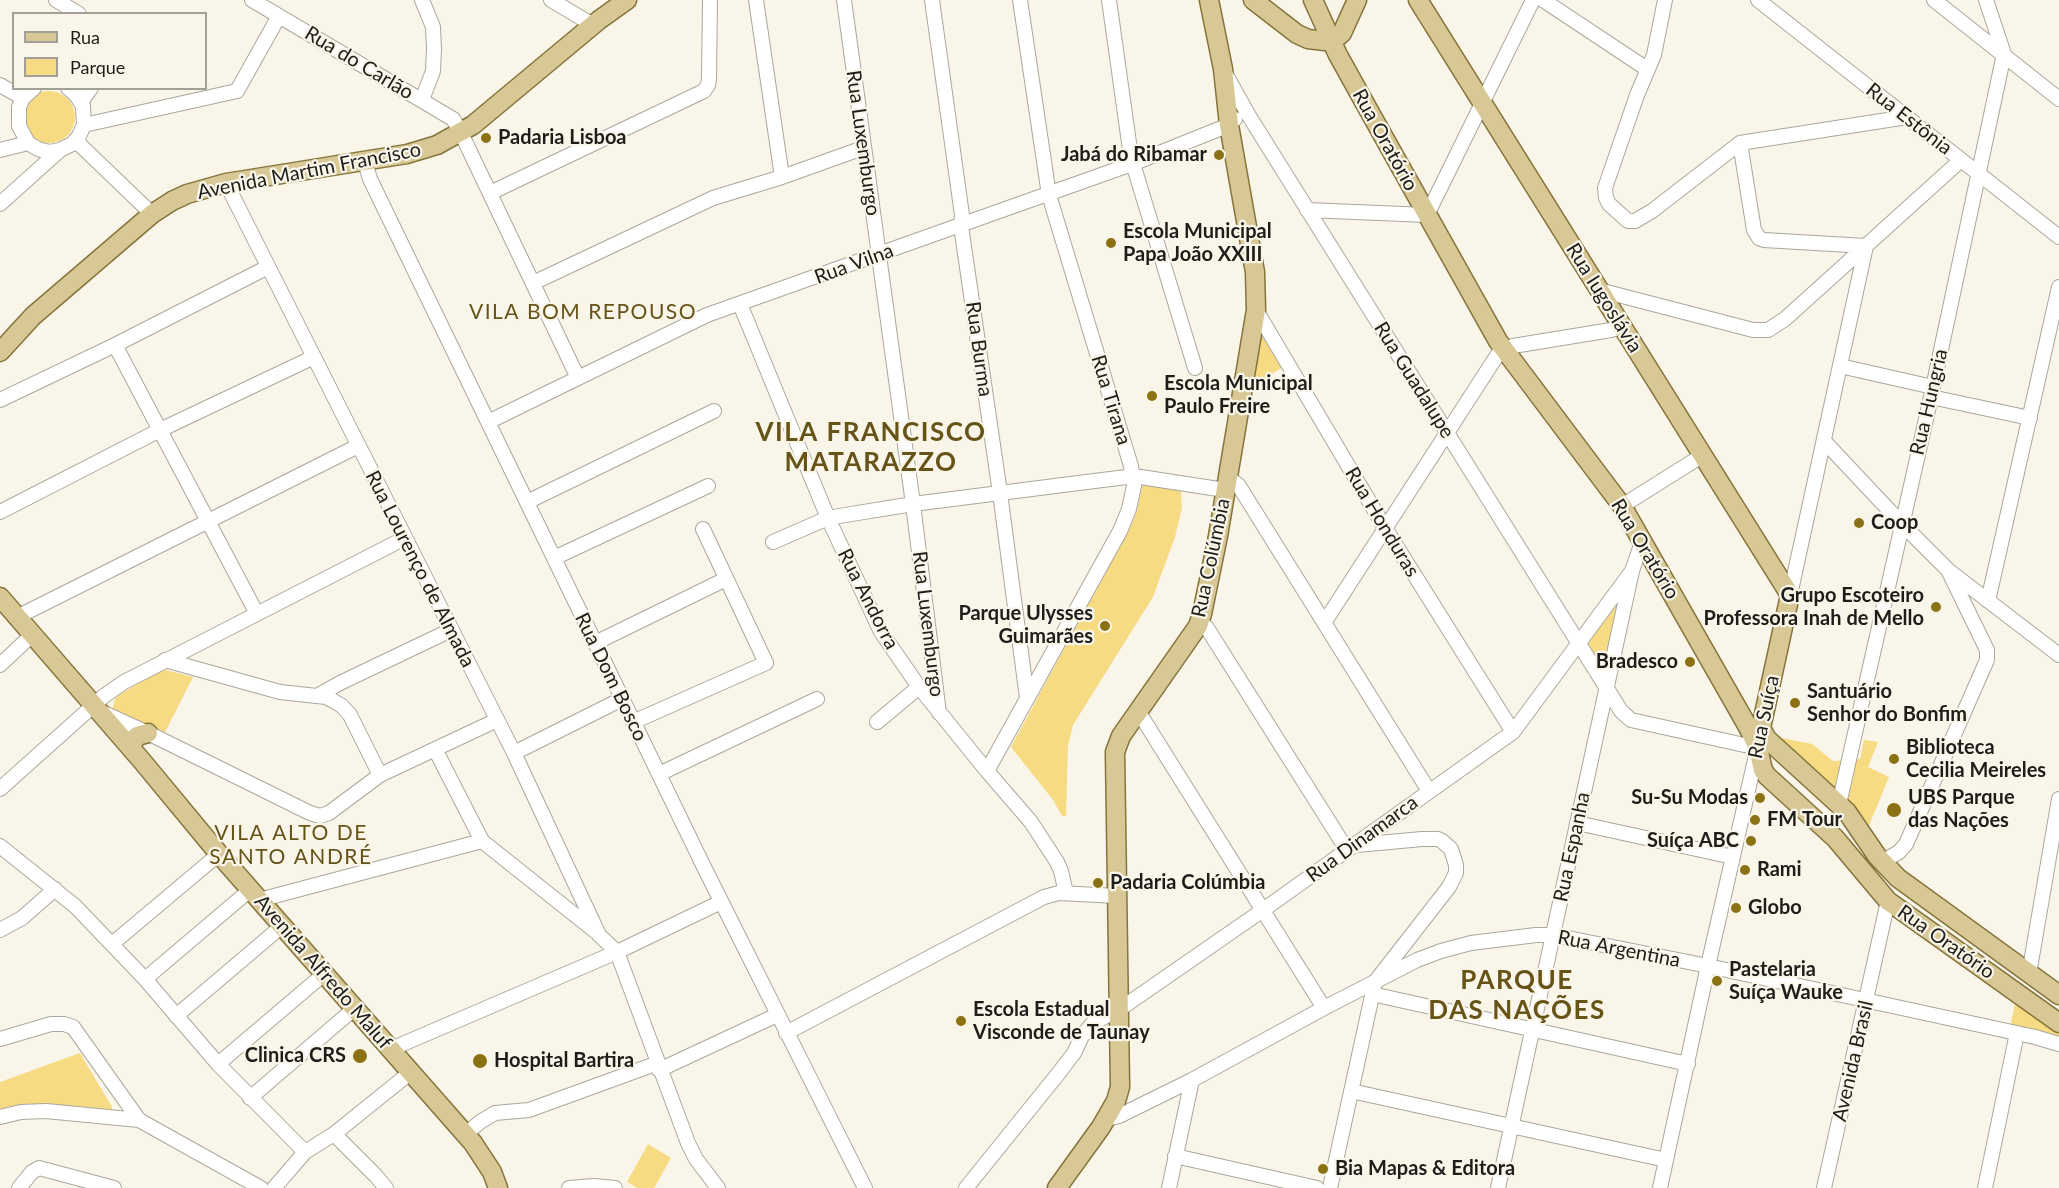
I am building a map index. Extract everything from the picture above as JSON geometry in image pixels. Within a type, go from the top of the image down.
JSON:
[{"type":"main road","name":"Avenida Martim Francisco","points":[[0,352],[33,316],[152,214],[187,194],[226,183],[418,152],[443,143],[461,133],[627,0]]},
{"type":"main road","name":"Rua Colúmbia","points":[[1057,1188],[1106,1119],[1116,1101],[1120,1087],[1115,752],[1119,741],[1138,711],[1200,621],[1218,536],[1256,310],[1255,272],[1228,125],[1223,69],[1209,0]]},
{"type":"main road","points":[[1253,0],[1286,26],[1308,39],[1318,41],[1328,32],[1339,36],[1345,29],[1357,0]]},
{"type":"main road","name":"Rua Oratório","points":[[1313,0],[1427,215],[1504,350],[1622,506],[1748,727],[1758,748],[1760,763],[1767,776],[1835,838],[1888,901],[2059,1023]]},
{"type":"main road","name":"Rua Iugoslávia","points":[[1418,0],[1790,595]]},
{"type":"main road","name":"Rua Suíça","points":[[1761,728],[1790,595]]},
{"type":"main road","name":"Avenida Alfredo Maluf","points":[[0,597],[254,895],[466,1134],[489,1167],[498,1188]]},
{"type":"main road","name":"Rua Oratório","points":[[1761,728],[1770,743],[1839,804],[1854,821],[1882,862],[1904,883],[2059,995]]},
{"type":"main road","points":[[130,747],[137,736],[148,733]]},
{"type":"street","points":[[56,0],[76,12]]},
{"type":"street","name":"Rua do Carlão","points":[[252,0],[453,119],[578,378]]},
{"type":"street","points":[[422,0],[433,27],[434,49],[433,71],[422,100]]},
{"type":"street","points":[[490,193],[704,91],[709,79],[710,0]]},
{"type":"street","points":[[756,0],[782,177]]},
{"type":"street","name":"Rua Luxemburgo","points":[[844,0],[913,504],[939,713]]},
{"type":"street","name":"Rua Burma","points":[[932,0],[962,215],[960,226],[1000,493],[1027,698]]},
{"type":"street","name":"Rua Tirana","points":[[987,771],[1125,521],[1132,497],[1134,476],[1049,195],[1020,0]]},
{"type":"street","points":[[1109,0],[1132,164],[1196,368]]},
{"type":"street","points":[[1307,210],[1427,215],[1533,0]]},
{"type":"street","points":[[1543,0],[1647,69]]},
{"type":"street","points":[[1665,0],[1654,55],[1605,188],[1608,204],[1628,220],[1635,221],[1642,218],[1740,143],[1907,117]]},
{"type":"street","name":"Rua Estônia","points":[[1758,0],[2059,237]]},
{"type":"street","points":[[1934,0],[2059,99]]},
{"type":"street","points":[[1986,0],[2004,54]]},
{"type":"street","points":[[555,1],[593,25]]},
{"type":"street","points":[[84,125],[237,91],[279,16]]},
{"type":"street","name":"Rua Hungria","points":[[1839,804],[1932,392],[2004,54]]},
{"type":"street","name":"Rua Guadalupe","points":[[1223,69],[1307,210],[1578,644],[1621,711],[1631,720]]},
{"type":"street","points":[[0,85],[23,98]]},
{"type":"street","points":[[32,90],[23,98],[19,107],[20,131],[28,143],[43,151],[60,150]]},
{"type":"street","points":[[0,204],[60,150],[75,141],[84,125],[84,113],[81,102],[70,90]]},
{"type":"street","points":[[81,102],[90,90]]},
{"type":"street","points":[[1228,125],[1236,117],[1249,116]]},
{"type":"street","name":"Rua Vilna","points":[[488,422],[707,315],[1049,195],[1228,125]]},
{"type":"street","points":[[75,141],[152,214]]},
{"type":"street","points":[[0,150],[28,143]]},
{"type":"street","points":[[1740,143],[1754,230],[1759,238],[1866,246]]},
{"type":"street","points":[[533,283],[712,198],[782,177],[863,148]]},
{"type":"street","points":[[1599,290],[1753,330],[1768,330],[1777,326],[1961,160]]},
{"type":"street","name":"Rua Dom Bosco","points":[[365,162],[370,179],[633,722],[865,1188]]},
{"type":"street","name":"Rua Lourenço de Almada","points":[[226,183],[514,753],[599,934],[617,952]]},
{"type":"street","name":"Rua Suíça","points":[[1790,595],[1866,246]]},
{"type":"street","points":[[0,400],[115,345],[268,267]]},
{"type":"street","points":[[1968,612],[1985,598],[2030,418],[2059,287]]},
{"type":"street","name":"Rua Andorra","points":[[740,304],[828,518],[881,633],[939,713],[1031,822],[1057,862],[1066,893]]},
{"type":"street","name":"Rua Honduras","points":[[1256,310],[1385,528],[1513,732]]},
{"type":"street","points":[[1324,623],[1495,358],[1513,346],[1623,327]]},
{"type":"street","points":[[115,345],[256,614]]},
{"type":"street","points":[[0,512],[160,430],[314,357]]},
{"type":"street","points":[[1840,366],[2030,418]]},
{"type":"street","points":[[527,502],[714,411]]},
{"type":"street","points":[[1824,441],[1948,570],[2059,655]]},
{"type":"street","points":[[18,617],[358,446]]},
{"type":"street","points":[[1622,506],[1703,455]]},
{"type":"street","points":[[773,542],[828,518],[913,504],[1134,476],[1239,486],[1429,791]]},
{"type":"street","points":[[554,558],[708,486]]},
{"type":"street","points":[[633,722],[764,665],[766,660],[703,529]]},
{"type":"street","points":[[0,789],[124,682],[405,538]]},
{"type":"street","name":"Rua Espanha","points":[[1498,1188],[1607,689],[1619,600],[1642,542]]},
{"type":"street","points":[[1882,862],[1899,852],[1906,844],[1987,660],[1987,650],[1948,570]]},
{"type":"street","points":[[595,643],[726,579]]},
{"type":"street","name":"Rua Dinamarca","points":[[966,1188],[1074,1053],[1089,1027],[1120,1009],[1263,910],[1513,732],[1578,644],[1619,600]]},
{"type":"street","points":[[1200,621],[1207,628],[1351,848],[1422,839],[1437,840],[1442,841],[1451,849],[1456,865],[1456,873],[1449,887],[1374,988],[1330,1188]]},
{"type":"street","points":[[317,696],[451,630]]},
{"type":"street","points":[[0,665],[33,634]]},
{"type":"street","points":[[165,660],[270,690],[332,700],[346,710],[380,775]]},
{"type":"street","points":[[877,722],[919,687]]},
{"type":"street","points":[[514,753],[622,699]]},
{"type":"street","points":[[659,774],[817,699]]},
{"type":"street","points":[[96,708],[320,816],[329,813],[380,775],[497,720]]},
{"type":"street","points":[[1138,711],[1324,1008]]},
{"type":"street","points":[[1600,718],[1607,716],[1631,720],[1758,748]]},
{"type":"street","name":"Rua Suíça","points":[[1660,1188],[1761,728]]},
{"type":"street","points":[[435,749],[482,841],[599,934]]},
{"type":"street","points":[[2029,974],[2059,799]]},
{"type":"street","points":[[1577,823],[1733,857]]},
{"type":"street","points":[[145,979],[254,895],[482,841]]},
{"type":"street","points":[[0,846],[75,906],[145,979],[218,1064],[305,1152]]},
{"type":"street","points":[[112,945],[219,854]]},
{"type":"street","points":[[0,930],[22,918],[55,889]]},
{"type":"street","points":[[786,1033],[1036,901],[1053,894],[1066,893],[1118,896]]},
{"type":"street","name":"Avenida Brasil","points":[[1824,1188],[1888,901]]},
{"type":"street","points":[[391,1049],[617,952],[721,902]]},
{"type":"street","points":[[1881,934],[1893,923],[1913,919]]},
{"type":"street","points":[[176,1016],[282,926]]},
{"type":"street","name":"Rua Argentina","points":[[1106,1119],[1119,1116],[1186,1083],[1324,1008],[1374,988],[1418,960],[1456,946],[1480,941],[1553,935],[1866,1000],[2059,1044]]},
{"type":"street","points":[[617,952],[658,1066],[696,1159],[718,1188]]},
{"type":"street","points":[[218,1064],[324,974]]},
{"type":"street","points":[[1374,988],[1532,1030],[1688,1064]]},
{"type":"street","points":[[250,1098],[355,1008]]},
{"type":"street","points":[[466,1134],[495,1113],[529,1110],[658,1066],[777,1015]]},
{"type":"street","points":[[0,1039],[51,1024],[73,1027],[139,1120]]},
{"type":"street","points":[[1985,1188],[2018,1033]]},
{"type":"street","points":[[274,1188],[305,1152],[334,1134],[411,1072]]},
{"type":"street","points":[[1168,1188],[1187,1102],[1186,1083]]},
{"type":"street","points":[[1351,1091],[1666,1160]]},
{"type":"street","points":[[1116,1101],[1138,1106]]},
{"type":"street","points":[[0,1117],[21,1112],[46,1111],[139,1120],[261,1188]]},
{"type":"street","points":[[334,1134],[386,1188]]},
{"type":"street","points":[[1176,1156],[1317,1188]]},
{"type":"street","points":[[18,1188],[32,1172],[39,1168],[95,1185],[114,1188]]},
{"type":"street","points":[[569,1188],[594,1186],[615,1188]]},
{"type":"green space","points":[[49,91],[59,93],[67,99],[73,107],[75,117],[73,127],[67,135],[59,141],[49,143],[39,141],[31,135],[25,127],[23,117],[25,107],[31,99],[39,93]]},
{"type":"green space","points":[[1260,337],[1264,337],[1283,367],[1249,388]]},
{"type":"green space","name":"Parque Ulysses Guimarães","points":[[1142,485],[1181,490],[1182,508],[1175,537],[1153,597],[1073,725],[1068,746],[1066,816],[1062,816],[1053,800],[1011,747],[1132,523]]},
{"type":"green space","points":[[1617,601],[1620,602],[1604,669],[1587,642]]},
{"type":"green space","points":[[166,670],[193,677],[164,734],[112,710],[115,699],[119,695],[159,671]]},
{"type":"green space","points":[[1771,736],[1812,744],[1833,761],[1860,759],[1864,740],[1878,742],[1868,767],[1889,777],[1868,828]]},
{"type":"green space","points":[[2016,999],[2059,1030],[2059,1040],[2010,1027]]},
{"type":"green space","points":[[80,1053],[112,1107],[112,1113],[0,1114],[0,1082]]},
{"type":"green space","points":[[648,1144],[671,1158],[654,1188],[637,1188],[627,1182]]},
{"type":"place","name":"Padaria Lisboa","points":[[486,138]]},
{"type":"place","name":"Jabá do Ribamar","points":[[1219,155]]},
{"type":"place","name":"Escola Municipal Papa João XXIII","points":[[1111,243]]},
{"type":"place","name":"Escola Municipal Paulo Freire","points":[[1152,396]]},
{"type":"place","name":"Coop","points":[[1859,523]]},
{"type":"place","name":"Grupo Escoteiro Professora Inah de Mello","points":[[1936,607]]},
{"type":"place","name":"Parque Ulysses Guimarães","points":[[1105,626]]},
{"type":"place","name":"Bradesco","points":[[1690,662]]},
{"type":"place","name":"Santuário Senhor do Bonfim","points":[[1795,703]]},
{"type":"place","name":"Biblioteca Cecilia Meireles","points":[[1894,759]]},
{"type":"place","name":"Su-Su Modas","points":[[1760,798]]},
{"type":"place","name":"UBS Parque das Nações","points":[[1894,810]]},
{"type":"place","name":"FM Tour","points":[[1755,820]]},
{"type":"place","name":"Suíça ABC","points":[[1751,841]]},
{"type":"place","name":"Rami","points":[[1745,870]]},
{"type":"place","name":"Padaria Colúmbia","points":[[1098,883]]},
{"type":"place","name":"Globo","points":[[1736,908]]},
{"type":"place","name":"Pastelaria Suíça Wauke","points":[[1717,981]]},
{"type":"place","name":"Escola Estadual Visconde de Taunay","points":[[961,1021]]},
{"type":"place","name":"Clinica CRS","points":[[360,1056]]},
{"type":"place","name":"Hospital Bartira","points":[[480,1061]]},
{"type":"place","name":"Bia Mapas & Editora","points":[[1323,1169]]},
{"type":"district","name":"VILA BOM REPOUSO","points":[[583,312]]},
{"type":"district","name":"VILA FRANCISCO MATARAZZO","points":[[871,448]]},
{"type":"district","name":"VILA ALTO DE SANTO ANDRÉ","points":[[291,845]]},
{"type":"district","name":"PARQUE DAS NAÇÕES","points":[[1517,996]]}]
